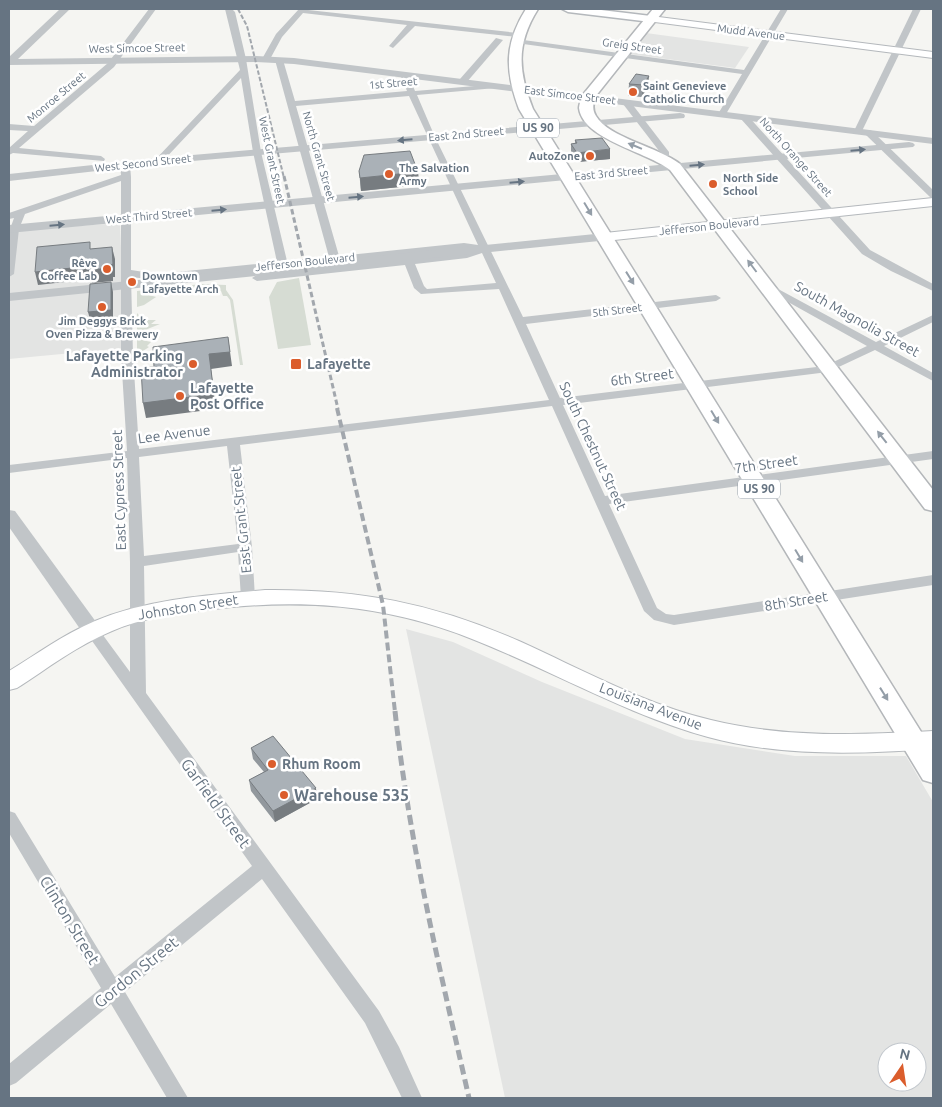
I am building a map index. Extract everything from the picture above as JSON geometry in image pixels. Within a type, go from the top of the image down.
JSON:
[{"type":"highway","name":"US 90","points":[[532,9],[517,38],[514,68],[518,88],[526,109],[824,596],[923,740],[933,773]]},
{"type":"highway","points":[[655,14],[588,97],[585,107],[589,117],[608,133],[658,156],[675,167],[933,504]]},
{"type":"main road","name":"Mudd Avenue","points":[[568,9],[655,14],[768,34],[933,55]]},
{"type":"main road","name":"Jefferson Boulevard","points":[[605,237],[933,202]]},
{"type":"main road","name":"Johnston Street","points":[[9,682],[92,631],[138,615],[164,609],[248,598],[300,595],[327,596],[383,605]]},
{"type":"main road","name":"Louisiana Avenue","points":[[383,605],[427,614],[462,626],[646,708],[711,729],[782,741],[923,740]]},
{"type":"street","points":[[9,62],[65,9]]},
{"type":"street","name":"Monroe Street","points":[[10,151],[116,61],[152,9]]},
{"type":"street","name":"West Grant Street","points":[[229,9],[243,65],[258,152],[283,264]]},
{"type":"street","points":[[364,17],[370,9]]},
{"type":"street","points":[[718,113],[746,72],[784,9]]},
{"type":"street","points":[[858,131],[917,9]]},
{"type":"street","points":[[266,59],[279,36],[302,10]]},
{"type":"street","name":"Greig Street","points":[[302,10],[413,23],[621,56],[746,72]]},
{"type":"street","points":[[393,46],[413,23]]},
{"type":"street","points":[[463,82],[499,40]]},
{"type":"street","name":"West Simcoe Street","points":[[9,62],[116,61],[243,65],[266,59]]},
{"type":"street","name":"East Simcoe Street","points":[[266,59],[518,88],[933,142]]},
{"type":"street","name":"North Grant Street","points":[[279,60],[320,200],[335,259]]},
{"type":"street","points":[[158,161],[243,65]]},
{"type":"street","name":"South Chestnut Street","points":[[404,74],[431,137],[519,321],[651,611],[659,618]]},
{"type":"street","name":"1st Street","points":[[292,104],[496,86]]},
{"type":"street","points":[[626,102],[666,154]]},
{"type":"street","name":"East 2nd Street","points":[[278,151],[718,113]]},
{"type":"street","name":"North Orange Street","points":[[744,117],[866,252],[895,270],[933,288]]},
{"type":"street","points":[[9,127],[35,129]]},
{"type":"street","points":[[869,133],[933,195]]},
{"type":"street","name":"East 3rd Street","points":[[290,203],[933,142]]},
{"type":"street","points":[[10,151],[101,159]]},
{"type":"street","name":"West Second Street","points":[[9,178],[75,171],[125,171],[158,161],[278,151]]},
{"type":"street","points":[[75,171],[76,156]]},
{"type":"street","points":[[9,216],[114,179],[125,171]]},
{"type":"street","name":"East Cypress Street","points":[[125,171],[127,355],[137,562],[138,695]]},
{"type":"street","name":"West Third Street","points":[[11,229],[290,203]]},
{"type":"street","points":[[9,274],[11,229],[21,212]]},
{"type":"street","name":"Jefferson Boulevard","points":[[126,279],[605,237]]},
{"type":"street","name":"Jefferson Boulevard","points":[[126,279],[464,246],[484,249]]},
{"type":"street","name":"Jefferson Boulevard","points":[[257,278],[260,276],[468,255],[484,249]]},
{"type":"street","points":[[409,261],[419,288],[424,292],[501,286]]},
{"type":"street","points":[[9,297],[126,279]]},
{"type":"street","name":"South Magnolia Street","points":[[767,286],[933,378]]},
{"type":"street","name":"5th Street","points":[[519,321],[716,298]]},
{"type":"street","name":"6th Street","points":[[343,428],[828,369],[933,318]]},
{"type":"street","name":"Lee Avenue","points":[[9,469],[343,428]]},
{"type":"street","name":"East Grant Street","points":[[233,442],[245,547],[248,598]]},
{"type":"street","name":"7th Street","points":[[602,501],[933,455]]},
{"type":"street","name":"Garfield Street","points":[[9,515],[262,868],[372,1017],[392,1054],[412,1098]]},
{"type":"street","points":[[137,562],[245,547]]},
{"type":"street","name":"8th Street","points":[[659,618],[674,620],[933,580]]},
{"type":"street","name":"Clinton Street","points":[[9,818],[178,1098]]},
{"type":"street","name":"Gordon Street","points":[[9,1076],[262,868]]},
{"type":"shaded area","points":[[646,33],[749,47],[735,68],[629,54]]},
{"type":"shaded area","points":[[120,223],[125,348],[9,359],[9,231]]},
{"type":"shaded area","points":[[299,278],[311,345],[278,349],[269,297],[277,282]]},
{"type":"shaded area","points":[[202,284],[226,285],[226,290],[233,300],[243,365],[240,365],[230,300],[227,296],[223,296],[221,291],[208,287],[180,290],[178,291],[182,293],[177,294],[177,291],[173,289],[173,287]]},
{"type":"shaded area","points":[[162,288],[174,294],[152,293],[149,295],[156,297],[137,307],[137,291]]},
{"type":"shaded area","points":[[137,313],[143,320],[156,320],[151,324],[160,324],[145,330],[140,335],[142,340],[151,342],[147,346],[149,347],[143,351],[137,350]]},
{"type":"shaded area","points":[[406,629],[453,642],[542,682],[685,739],[795,756],[906,756],[933,802],[933,1098],[505,1098]]},
{"type":"building","points":[[636,74],[649,76],[643,85],[629,84]]},
{"type":"building","points":[[602,138],[610,149],[577,153],[571,144],[577,143],[575,140]]},
{"type":"building","points":[[410,151],[418,172],[360,178],[359,171],[364,155]]},
{"type":"building","points":[[90,242],[90,249],[112,247],[113,264],[110,265],[110,268],[90,270],[90,266],[35,272],[37,247]]},
{"type":"building","points":[[111,282],[111,310],[88,312],[90,284]]},
{"type":"building","points":[[228,337],[230,352],[209,354],[214,394],[143,403],[141,368],[154,367],[153,347]]},
{"type":"building","points":[[273,736],[316,788],[273,811],[249,780],[268,770],[251,748]]},
{"type":"railway","points":[[238,9],[247,26],[284,178]]},
{"type":"railway","points":[[284,176],[338,409]]},
{"type":"railway","points":[[337,408],[383,605],[395,712]]},
{"type":"railway","points":[[395,711],[408,809],[417,857],[469,1098]]},
{"type":"place","name":"Saint Genevieve Catholic Church","points":[[633,92]]},
{"type":"place","name":"AutoZone","points":[[590,156]]},
{"type":"place","name":"The Salvation Army","points":[[389,174]]},
{"type":"place","name":"North Side School","points":[[713,184]]},
{"type":"place","name":"Rêve Coffee Lab","points":[[107,269]]},
{"type":"place","name":"Downtown Lafayette Arch","points":[[132,282]]},
{"type":"place","name":"Jim Deggys Brick Oven Pizza & Brewery","points":[[102,307]]},
{"type":"place","name":"Lafayette Parking Administrator","points":[[193,364]]},
{"type":"place","name":"Lafayette","points":[[296,364]]},
{"type":"place","name":"Lafayette Post Office","points":[[180,396]]},
{"type":"place","name":"Rhum Room","points":[[272,764]]},
{"type":"place","name":"Warehouse 535","points":[[284,795]]}]
